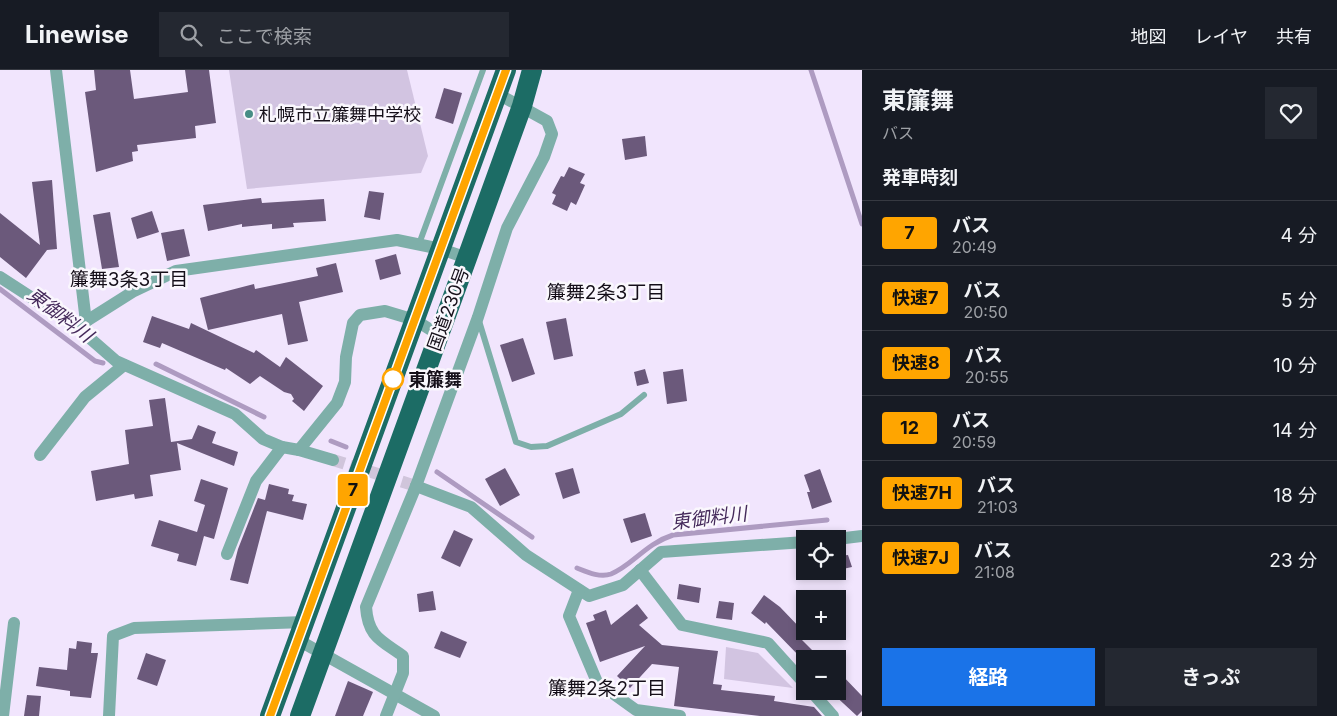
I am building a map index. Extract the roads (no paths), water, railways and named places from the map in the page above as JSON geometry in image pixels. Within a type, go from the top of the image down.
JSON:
[{"type":"highway","name":"国道230号","points":[[270,716],[506,70]]},
{"type":"highway","name":"国道230号","points":[[300,716],[468,258],[522,106],[532,70]]},
{"type":"street","points":[[56,70],[81,325]]},
{"type":"street","points":[[386,716],[403,673],[403,656],[378,638],[368,625],[366,608],[416,486],[478,317],[507,228],[544,157],[552,134],[547,121],[498,94]]},
{"type":"street","points":[[81,325],[134,291],[176,271],[398,240],[441,249],[468,258]]},
{"type":"street","points":[[0,277],[81,325],[116,361],[124,366],[236,414],[263,440],[282,447],[333,460]]},
{"type":"street","points":[[299,450],[337,403],[345,382],[346,357],[353,322],[360,315],[385,311],[415,320],[439,335]]},
{"type":"street","points":[[40,455],[84,397],[124,366]]},
{"type":"street","points":[[227,554],[256,482],[282,447]]},
{"type":"street","points":[[416,486],[471,507],[526,555],[589,596],[623,585],[660,552],[796,543]]},
{"type":"street","points":[[846,538],[862,536]]},
{"type":"street","points":[[640,570],[682,625],[768,643],[796,674]]},
{"type":"street","points":[[579,590],[569,616],[597,682],[636,710],[680,716]]},
{"type":"street","points":[[3,716],[14,622]]},
{"type":"street","points":[[109,716],[113,636],[134,628],[301,631],[324,654],[434,716]]},
{"type":"street","points":[[819,700],[833,716]]},
{"type":"lane","points":[[419,244],[483,70]]},
{"type":"lane","points":[[478,317],[516,442],[531,448],[548,446],[621,414],[644,395]]},
{"type":"waterway","points":[[811,70],[862,224]]},
{"type":"waterway","name":"東御料川","points":[[0,289],[95,361],[103,363]]},
{"type":"waterway","name":"東御料川","points":[[156,364],[264,417]]},
{"type":"waterway","name":"東御料川","points":[[331,441],[346,447]]},
{"type":"waterway","name":"東御料川","points":[[437,472],[532,537]]},
{"type":"waterway","name":"東御料川","points":[[577,568],[598,575],[611,574],[647,549],[673,535],[827,520]]},
{"type":"tunnel","points":[[333,460],[416,486]]},
{"type":"place","name":"札幌市立簾舞中学校","points":[[249,114]]},
{"type":"place","name":"東簾舞","points":[[393,379]]},
{"type":"district","name":"簾舞3条3丁目","points":[[129,279]]},
{"type":"district","name":"簾舞2条3丁目","points":[[606,292]]},
{"type":"district","name":"簾舞2条2丁目","points":[[607,688]]}]
